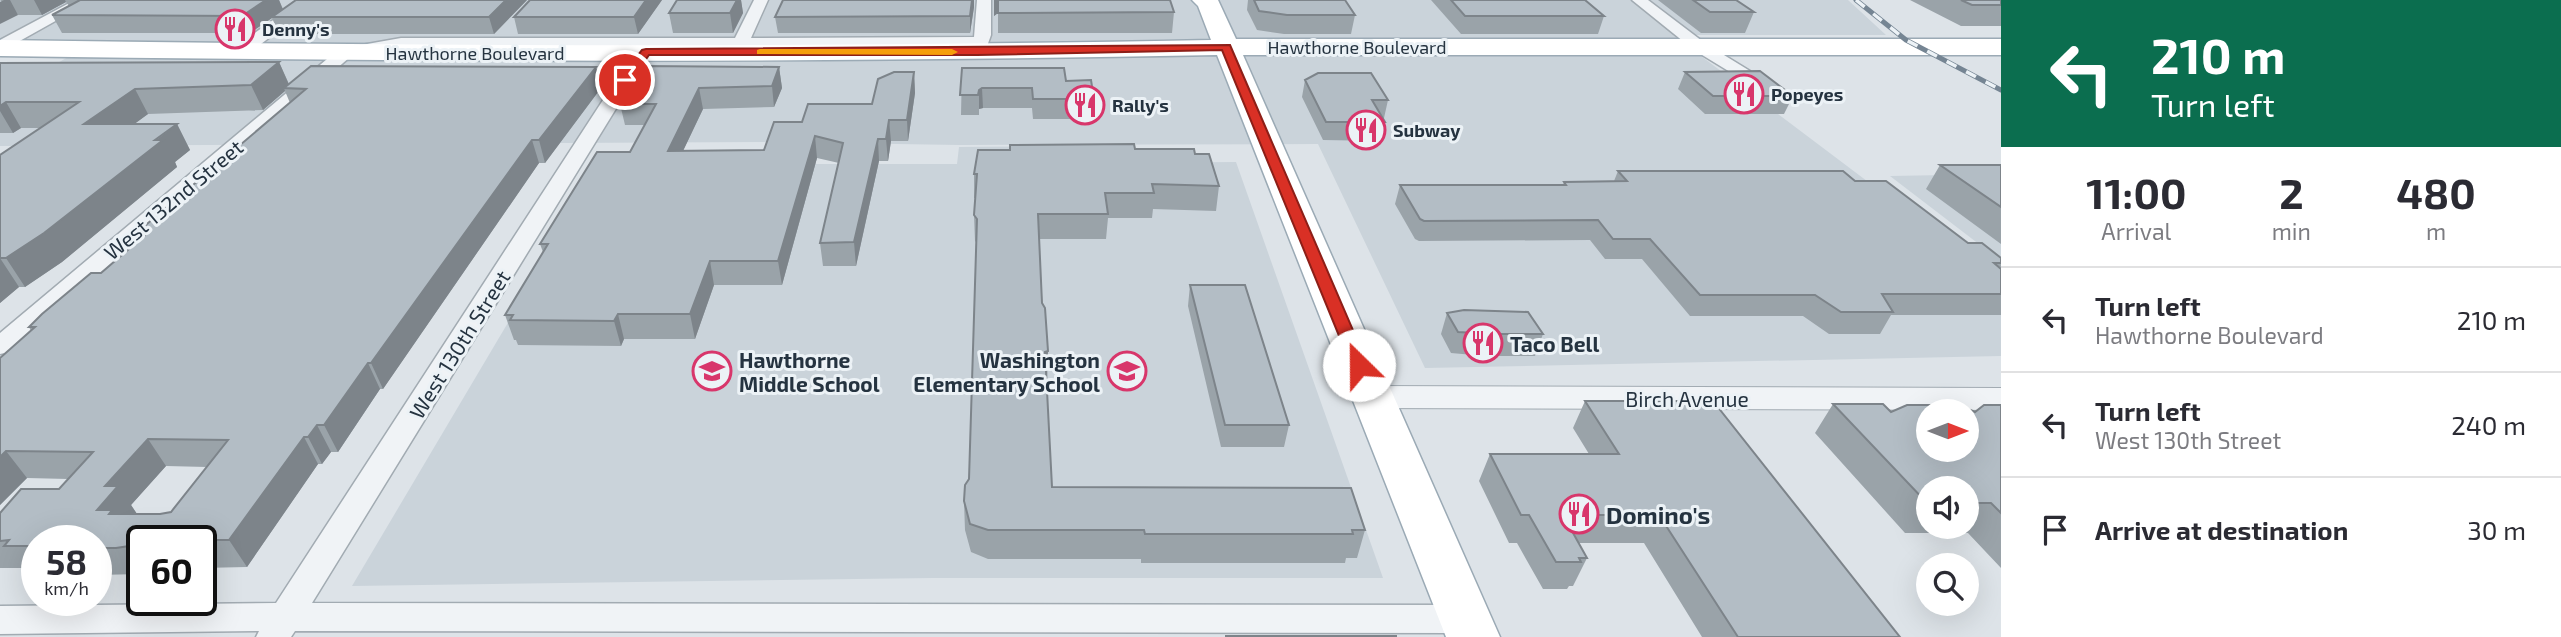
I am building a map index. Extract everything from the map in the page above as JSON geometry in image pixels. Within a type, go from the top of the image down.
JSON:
[{"type":"main road","points":[[1208,1],[1469,628]]},
{"type":"main road","name":"Hawthorne Boulevard","points":[[0,47],[239,52],[337,60]]},
{"type":"main road","name":"Hawthorne Boulevard","points":[[640,60],[979,47],[1534,71],[2001,71]]},
{"type":"main road","points":[[939,71],[979,47]]},
{"type":"main road","name":"Hawthorne Boulevard","points":[[7,71],[337,60],[640,60],[939,71],[1231,59],[1692,47],[2001,47]]},
{"type":"main road","points":[[1534,71],[1527,60],[1646,57],[1692,47]]},
{"type":"main road","points":[[1864,47],[1846,55],[1745,56],[1736,58],[1735,63],[1750,71],[1806,61],[1898,58],[1907,56],[1903,47]]},
{"type":"main road","points":[[7,71],[45,60],[112,57],[159,50]]},
{"type":"street","points":[[0,47],[86,0]]},
{"type":"street","points":[[239,52],[312,0]]},
{"type":"street","points":[[740,43],[761,0]]},
{"type":"street","points":[[337,60],[401,43],[740,43],[979,47],[984,0]]},
{"type":"street","points":[[1639,0],[1692,47],[1750,71]]},
{"type":"street","points":[[497,43],[515,24]]},
{"type":"street","name":"West 132nd Street","points":[[0,346],[337,60]]},
{"type":"street","name":"West 130th Street","points":[[279,627],[640,60]]},
{"type":"street","name":"Birch Avenue","points":[[1372,397],[2001,399]]},
{"type":"street","points":[[0,620],[279,627],[1469,628]]},
{"type":"shaded area","points":[[0,0],[1848,0],[1886,35],[1673,35],[2001,282],[2001,356],[1425,368],[1318,144],[960,145],[769,142],[0,146],[0,96],[96,41],[0,41]]},
{"type":"shaded area","points":[[1107,146],[1111,163],[1236,162],[1383,578],[932,578],[352,586],[602,164],[957,164],[959,147]]},
{"type":"shaded area","points":[[2001,174],[2001,261],[1890,176]]},
{"type":"building","points":[[80,0],[266,0],[242,16],[52,15]]},
{"type":"building","points":[[296,0],[506,0],[489,17],[272,17]]},
{"type":"building","points":[[530,0],[646,0],[634,17],[514,17]]},
{"type":"building","points":[[677,0],[737,0],[730,13],[669,13]]},
{"type":"building","points":[[783,0],[972,0],[970,16],[775,17]]},
{"type":"building","points":[[998,0],[1170,0],[1174,12],[998,13]]},
{"type":"building","points":[[1254,0],[1345,0],[1355,15],[1287,15],[1259,11]]},
{"type":"building","points":[[1451,0],[1585,0],[1604,16],[1465,16]]},
{"type":"building","points":[[1693,0],[1736,0],[1754,12],[1710,12]]},
{"type":"building","points":[[1961,0],[2001,0],[2001,5],[1972,5]]},
{"type":"building","points":[[279,62],[251,85],[135,89],[84,124],[177,124],[155,140],[163,140],[44,233],[6,258],[0,258],[0,155],[79,102],[6,102],[0,106],[0,63]]},
{"type":"building","points":[[311,66],[596,67],[539,140],[532,140],[371,363],[368,363],[324,425],[317,425],[308,437],[304,437],[229,540],[217,540],[217,525],[126,525],[126,546],[112,548],[112,525],[21,525],[21,546],[4,546],[9,540],[0,541],[0,513],[21,489],[59,489],[93,452],[6,451],[0,457],[0,358],[35,327],[29,327],[42,314],[91,273],[101,273],[144,236],[134,235],[306,89],[284,88]],"holes":[[[148,439],[228,440],[171,512],[109,514],[112,510],[97,510],[118,486],[105,486]]]},
{"type":"building","points":[[644,66],[779,67],[772,86],[699,88],[668,151],[764,150],[774,122],[802,122],[808,104],[872,104],[878,79],[894,72],[914,72],[907,120],[889,120],[886,139],[878,139],[854,242],[820,243],[843,143],[815,136],[778,261],[710,261],[690,314],[618,314],[614,321],[510,320],[513,315],[505,315],[548,244],[540,244],[597,152],[630,152],[656,104],[620,104]]},
{"type":"building","points":[[962,68],[1064,68],[1066,81],[1091,80],[1094,99],[1033,99],[1032,88],[982,88],[978,95],[960,95]]},
{"type":"building","points":[[1760,71],[1793,96],[1713,96],[1685,72]]},
{"type":"building","points":[[1318,73],[1371,73],[1388,100],[1372,100],[1385,122],[1326,122],[1305,80]]},
{"type":"building","points":[[1134,144],[1135,149],[1194,149],[1195,154],[1209,154],[1219,186],[1152,184],[1154,193],[1105,193],[1108,214],[1038,214],[1042,303],[1045,308],[1048,351],[1045,352],[1052,487],[1351,488],[1365,530],[1352,530],[1353,534],[1145,534],[1144,530],[988,530],[970,524],[964,501],[965,485],[969,479],[977,219],[974,215],[977,174],[974,174],[978,150],[1010,150],[1010,145]]},
{"type":"building","points":[[1940,165],[2001,165],[2001,207]]},
{"type":"building","points":[[1618,171],[1843,171],[1855,181],[1886,181],[1968,243],[1982,243],[2001,258],[2001,263],[1994,263],[2001,269],[2001,294],[1882,294],[1893,312],[1841,312],[1815,295],[1700,295],[1650,239],[1613,239],[1598,220],[1424,221],[1420,219],[1400,185],[1566,185],[1564,182],[1627,181]]},
{"type":"building","points":[[1190,285],[1245,285],[1289,425],[1225,425]]},
{"type":"building","points":[[1464,310],[1528,312],[1543,334],[1458,332],[1447,313]]},
{"type":"building","points":[[1585,401],[1713,401],[1900,637],[1738,637],[1659,515],[1563,515],[1587,558],[1579,558],[1581,562],[1556,562],[1529,515],[1521,515],[1490,454],[1619,454]]},
{"type":"building","points":[[1833,404],[1883,404],[1891,412],[1907,405],[1916,405],[1916,462],[1979,462],[1979,409],[1984,405],[2001,405],[2001,513],[1991,503],[1979,503],[1979,476],[1916,476],[1916,491]]},
{"type":"building","points":[[1396,636],[1396,637],[1226,637]]},
{"type":"railway","points":[[1856,0],[1906,40],[2001,90]]},
{"type":"slow traffic","points":[[760,52],[952,52]]},
{"type":"place","name":"Denny's","points":[[235,29]]},
{"type":"place","name":"Popeyes","points":[[1744,94]]},
{"type":"place","name":"Rally's","points":[[1085,105]]},
{"type":"place","name":"Subway","points":[[1366,130]]},
{"type":"place","name":"Taco Bell","points":[[1483,343]]},
{"type":"place","name":"Hawthorne Middle School","points":[[712,371]]},
{"type":"place","name":"Washington Elementary School","points":[[1127,371]]},
{"type":"place","name":"Domino's","points":[[1579,514]]},
{"type":"route","points":[[625,80],[646,52],[977,52],[1226,47],[1359,365]]}]
